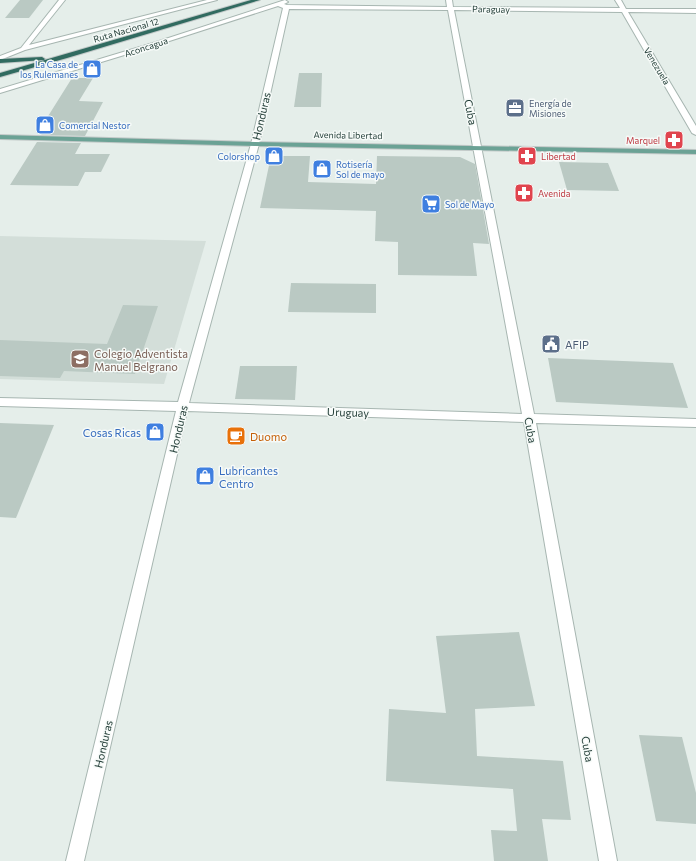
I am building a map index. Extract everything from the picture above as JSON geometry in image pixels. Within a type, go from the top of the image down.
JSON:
[{"type":"highway","name":"Ruta Nacional 12","points":[[0,75],[257,0]]},
{"type":"highway","points":[[0,59],[65,57]]},
{"type":"main road","name":"Avenida Libertad","points":[[0,137],[255,144],[696,152]]},
{"type":"street","points":[[23,49],[62,0]]},
{"type":"street","points":[[0,59],[23,49],[214,0]]},
{"type":"street","name":"Venezuela","points":[[618,0],[696,133]]},
{"type":"street","name":"Paraguay","points":[[285,4],[450,4],[696,11]]},
{"type":"street","name":"Aconcagua","points":[[0,91],[285,4]]},
{"type":"street","name":"Honduras","points":[[75,861],[183,406],[255,144],[285,4]]},
{"type":"street","name":"Cuba","points":[[450,4],[528,419],[608,861]]},
{"type":"street","name":"Uruguay","points":[[0,402],[183,406],[528,419],[696,423]]},
{"type":"shaded area","points":[[0,236],[206,241],[164,384],[0,379]]},
{"type":"building","points":[[20,0],[43,0],[29,18],[5,18]]},
{"type":"building","points":[[299,73],[322,73],[321,107],[294,107]]},
{"type":"building","points":[[72,78],[93,78],[79,101],[103,102],[85,136],[41,135],[45,129],[40,129]]},
{"type":"building","points":[[37,142],[81,143],[75,154],[110,154],[101,172],[85,172],[78,186],[10,185]]},
{"type":"building","points":[[271,156],[310,156],[308,182],[376,184],[377,156],[460,157],[475,164],[489,244],[473,243],[477,276],[398,275],[398,242],[375,241],[376,211],[260,208]]},
{"type":"building","points":[[559,162],[608,163],[619,191],[567,190]]},
{"type":"building","points":[[291,283],[376,284],[376,313],[288,312]]},
{"type":"building","points":[[123,305],[158,306],[135,374],[64,371],[60,378],[0,376],[0,340],[107,344]]},
{"type":"building","points":[[548,358],[673,363],[688,408],[556,402]]},
{"type":"building","points":[[240,366],[297,366],[295,400],[235,399]]},
{"type":"building","points":[[0,423],[54,425],[16,518],[0,517]]},
{"type":"building","points":[[519,632],[535,706],[475,709],[477,756],[563,761],[571,820],[542,819],[548,861],[494,861],[491,830],[517,831],[513,789],[386,781],[389,709],[446,713],[436,636]]},
{"type":"building","points":[[639,735],[682,737],[696,793],[696,824],[656,821]]},
{"type":"place","name":"La Casa de los Rulemanes","points":[[92,69]]},
{"type":"place","name":"Energía de Misiones","points":[[515,108]]},
{"type":"place","name":"Comercial Nestor","points":[[45,125]]},
{"type":"place","name":"Marquel","points":[[674,140]]},
{"type":"place","name":"Colorshop","points":[[274,156]]},
{"type":"place","name":"Libertad","points":[[527,156]]},
{"type":"place","name":"Rotisería Sol de mayo","points":[[322,169]]},
{"type":"place","name":"Avenida","points":[[524,193]]},
{"type":"place","name":"Sol de Mayo","points":[[431,204]]},
{"type":"place","name":"AFIP","points":[[551,344]]},
{"type":"place","name":"Colegio Adventista Manuel Belgrano","points":[[80,359]]},
{"type":"place","name":"Cosas Ricas","points":[[155,432]]},
{"type":"place","name":"Duomo","points":[[236,436]]},
{"type":"place","name":"Lubricantes Centro","points":[[205,476]]}]
